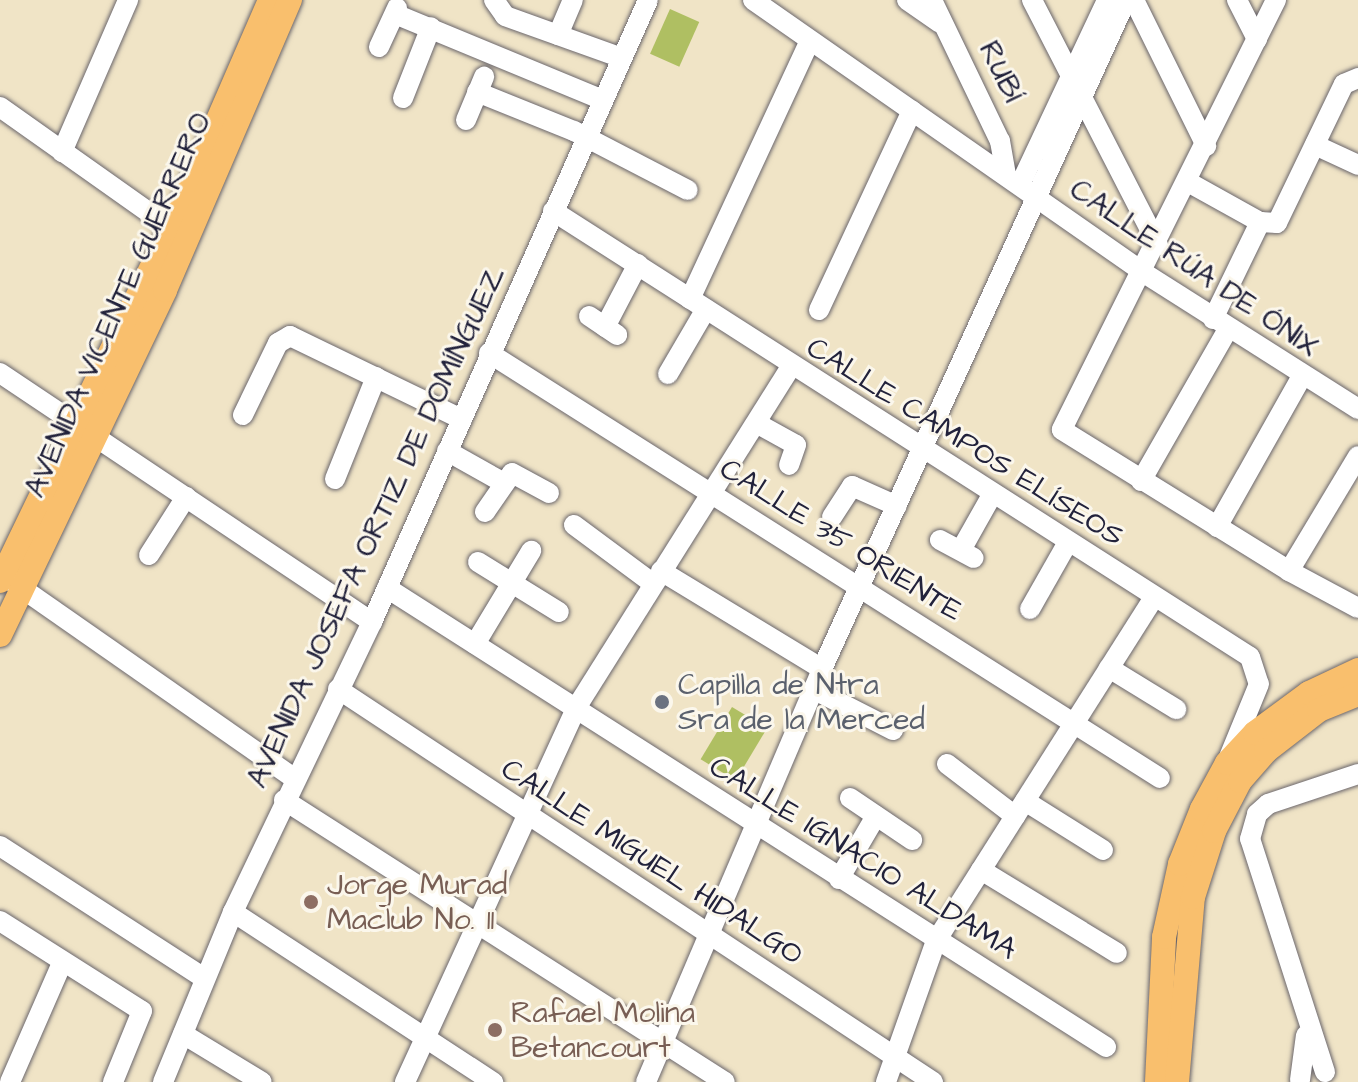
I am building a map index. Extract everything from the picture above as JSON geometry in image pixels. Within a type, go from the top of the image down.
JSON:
[{"type":"main road","name":"AVENIDA VICENTE GUERRERO","points":[[0,635],[6,580],[88,431],[215,147],[270,0]]},
{"type":"main road","name":"AVENIDA VICENTE GUERRERO","points":[[88,431],[171,228],[290,0]]},
{"type":"main road","points":[[1157,1082],[1164,937],[1180,864],[1227,763],[1281,711],[1358,670]]},
{"type":"main road","points":[[1177,1082],[1193,897],[1214,831],[1240,781],[1266,751],[1319,710],[1358,694]]},
{"type":"street","points":[[62,152],[128,0]]},
{"type":"street","points":[[558,35],[573,0]]},
{"type":"street","name":"AVENIDA JOSEFA ORTIZ DE DOMÍNGUEZ","points":[[163,1082],[233,912],[294,778],[372,622],[648,0]]},
{"type":"street","name":"CALLE RÚA DE ÓNIX","points":[[753,0],[1144,273],[1301,378],[1358,409]]},
{"type":"street","points":[[907,0],[945,26]]},
{"type":"street","name":"RUBÍ","points":[[932,0],[1000,141],[1013,180]]},
{"type":"street","points":[[1032,0],[1158,245]]},
{"type":"street","points":[[1013,180],[1071,78],[1107,0]]},
{"type":"street","points":[[646,1082],[711,937],[753,825],[813,689],[1039,199],[1126,0]]},
{"type":"street","points":[[1134,0],[1206,146]]},
{"type":"street","points":[[1237,0],[1257,39]]},
{"type":"street","points":[[1276,0],[1158,245],[1062,430],[1289,571],[1358,608]]},
{"type":"street","points":[[494,4],[558,35],[622,58]]},
{"type":"street","points":[[379,47],[396,11],[603,100]]},
{"type":"street","points":[[403,98],[431,27]]},
{"type":"street","points":[[668,374],[810,40]]},
{"type":"street","points":[[1141,481],[1221,324],[1268,222],[1355,78]]},
{"type":"street","points":[[466,120],[480,84],[688,190]]},
{"type":"street","points":[[0,107],[171,228]]},
{"type":"street","points":[[819,310],[912,111]]},
{"type":"street","points":[[1315,145],[1358,165]]},
{"type":"street","points":[[1188,182],[1268,222]]},
{"type":"street","name":"CALLE CAMPOS ELÍSEOS","points":[[553,211],[1255,663],[1259,684],[1227,763]]},
{"type":"street","points":[[604,326],[638,264]]},
{"type":"street","points":[[243,415],[278,343],[290,336],[462,419]]},
{"type":"street","name":"CALLE 35 ORIENTE","points":[[489,353],[1160,778]]},
{"type":"street","points":[[405,1082],[576,708],[656,577],[758,424],[791,367]]},
{"type":"street","points":[[0,373],[372,622]]},
{"type":"street","points":[[335,479],[376,377]]},
{"type":"street","points":[[1217,527],[1301,378]]},
{"type":"street","points":[[758,424],[796,445],[789,465]]},
{"type":"street","points":[[447,451],[504,483]]},
{"type":"street","points":[[1289,571],[1358,456]]},
{"type":"street","points":[[485,512],[515,472],[549,493]]},
{"type":"street","points":[[832,517],[852,486],[897,506]]},
{"type":"street","points":[[940,540],[968,554],[992,495]]},
{"type":"street","points":[[149,555],[186,497]]},
{"type":"street","points":[[574,525],[656,577],[822,669]]},
{"type":"street","points":[[1030,609],[1068,542]]},
{"type":"street","points":[[475,644],[531,551]]},
{"type":"street","points":[[478,562],[559,612]]},
{"type":"street","points":[[6,580],[294,778]]},
{"type":"street","name":"CALLE IGNACIO ALDAMA","points":[[387,588],[753,825],[1106,1047]]},
{"type":"street","points":[[886,1082],[936,941],[1154,597]]},
{"type":"street","points":[[1109,668],[1176,709]]},
{"type":"street","name":"CALLE MIGUEL HIDALGO","points":[[338,689],[933,1082]]},
{"type":"street","points":[[813,689],[893,730]]},
{"type":"street","points":[[947,764],[1020,809],[1103,850]]},
{"type":"street","points":[[1333,1079],[1305,1023],[1252,854],[1252,825],[1268,804],[1286,795],[1358,774]]},
{"type":"street","points":[[850,798],[912,840]]},
{"type":"street","points":[[284,800],[725,1082]]},
{"type":"street","points":[[839,879],[876,816]]},
{"type":"street","points":[[0,846],[204,978]]},
{"type":"street","points":[[981,870],[1117,953]]},
{"type":"street","points":[[233,912],[424,1040],[493,1082]]},
{"type":"street","points":[[0,921],[61,965],[142,1011],[113,1082]]},
{"type":"street","points":[[10,1082],[61,965]]},
{"type":"street","points":[[1300,1081],[1305,1023]]},
{"type":"street","points":[[183,1034],[262,1082]]},
{"type":"street","points":[[1300,1081],[1312,1071],[1333,1079]]},
{"type":"green space","points":[[670,9],[699,22],[679,67],[650,54]]},
{"type":"green space","points":[[732,707],[767,728],[736,780],[701,759]]},
{"type":"place","name":"Capilla de Ntra Sra de la Merced","points":[[662,702]]},
{"type":"place","name":"Jorge Murad Maclub No. 11","points":[[311,902]]},
{"type":"place","name":"Rafael Molina Betancourt","points":[[495,1030]]}]
